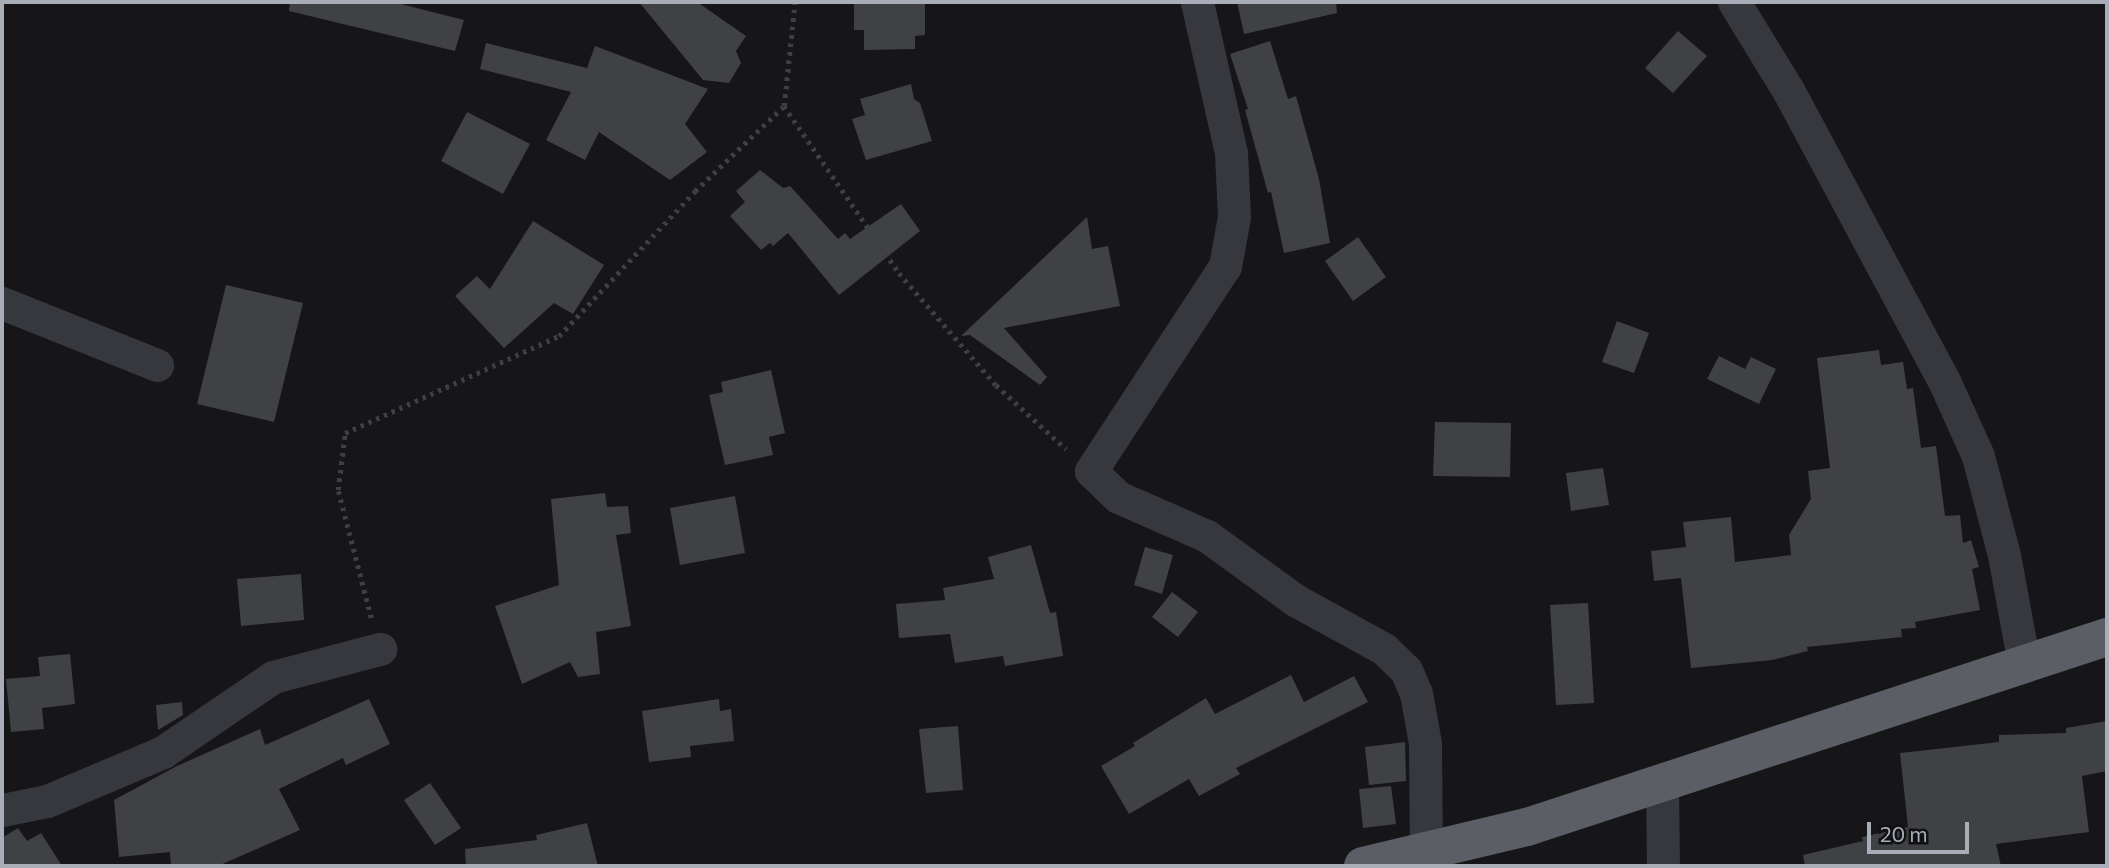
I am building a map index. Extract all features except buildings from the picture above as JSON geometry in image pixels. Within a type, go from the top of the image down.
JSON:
[{"type":"highway","points":[[1363,866],[1527,827],[1662,786],[2107,637]]},
{"type":"street","points":[[1197,2],[1231,153],[1234,216],[1225,266],[1091,471],[1118,497],[1206,536],[1295,600],[1384,649],[1406,670],[1416,693],[1425,743],[1426,853]]},
{"type":"street","points":[[1734,2],[1788,90],[1945,383],[1978,456],[2004,555],[2024,664]]},
{"type":"street","points":[[2,303],[157,365]]},
{"type":"street","points":[[2,810],[47,802],[163,752],[273,677],[380,649]]},
{"type":"street","points":[[1662,786],[1664,866]]},
{"type":"path","points":[[380,649],[338,490],[345,433],[559,335],[695,191],[784,106],[795,2]]},
{"type":"path","points":[[784,106],[899,273],[996,385],[1091,471]]}]
